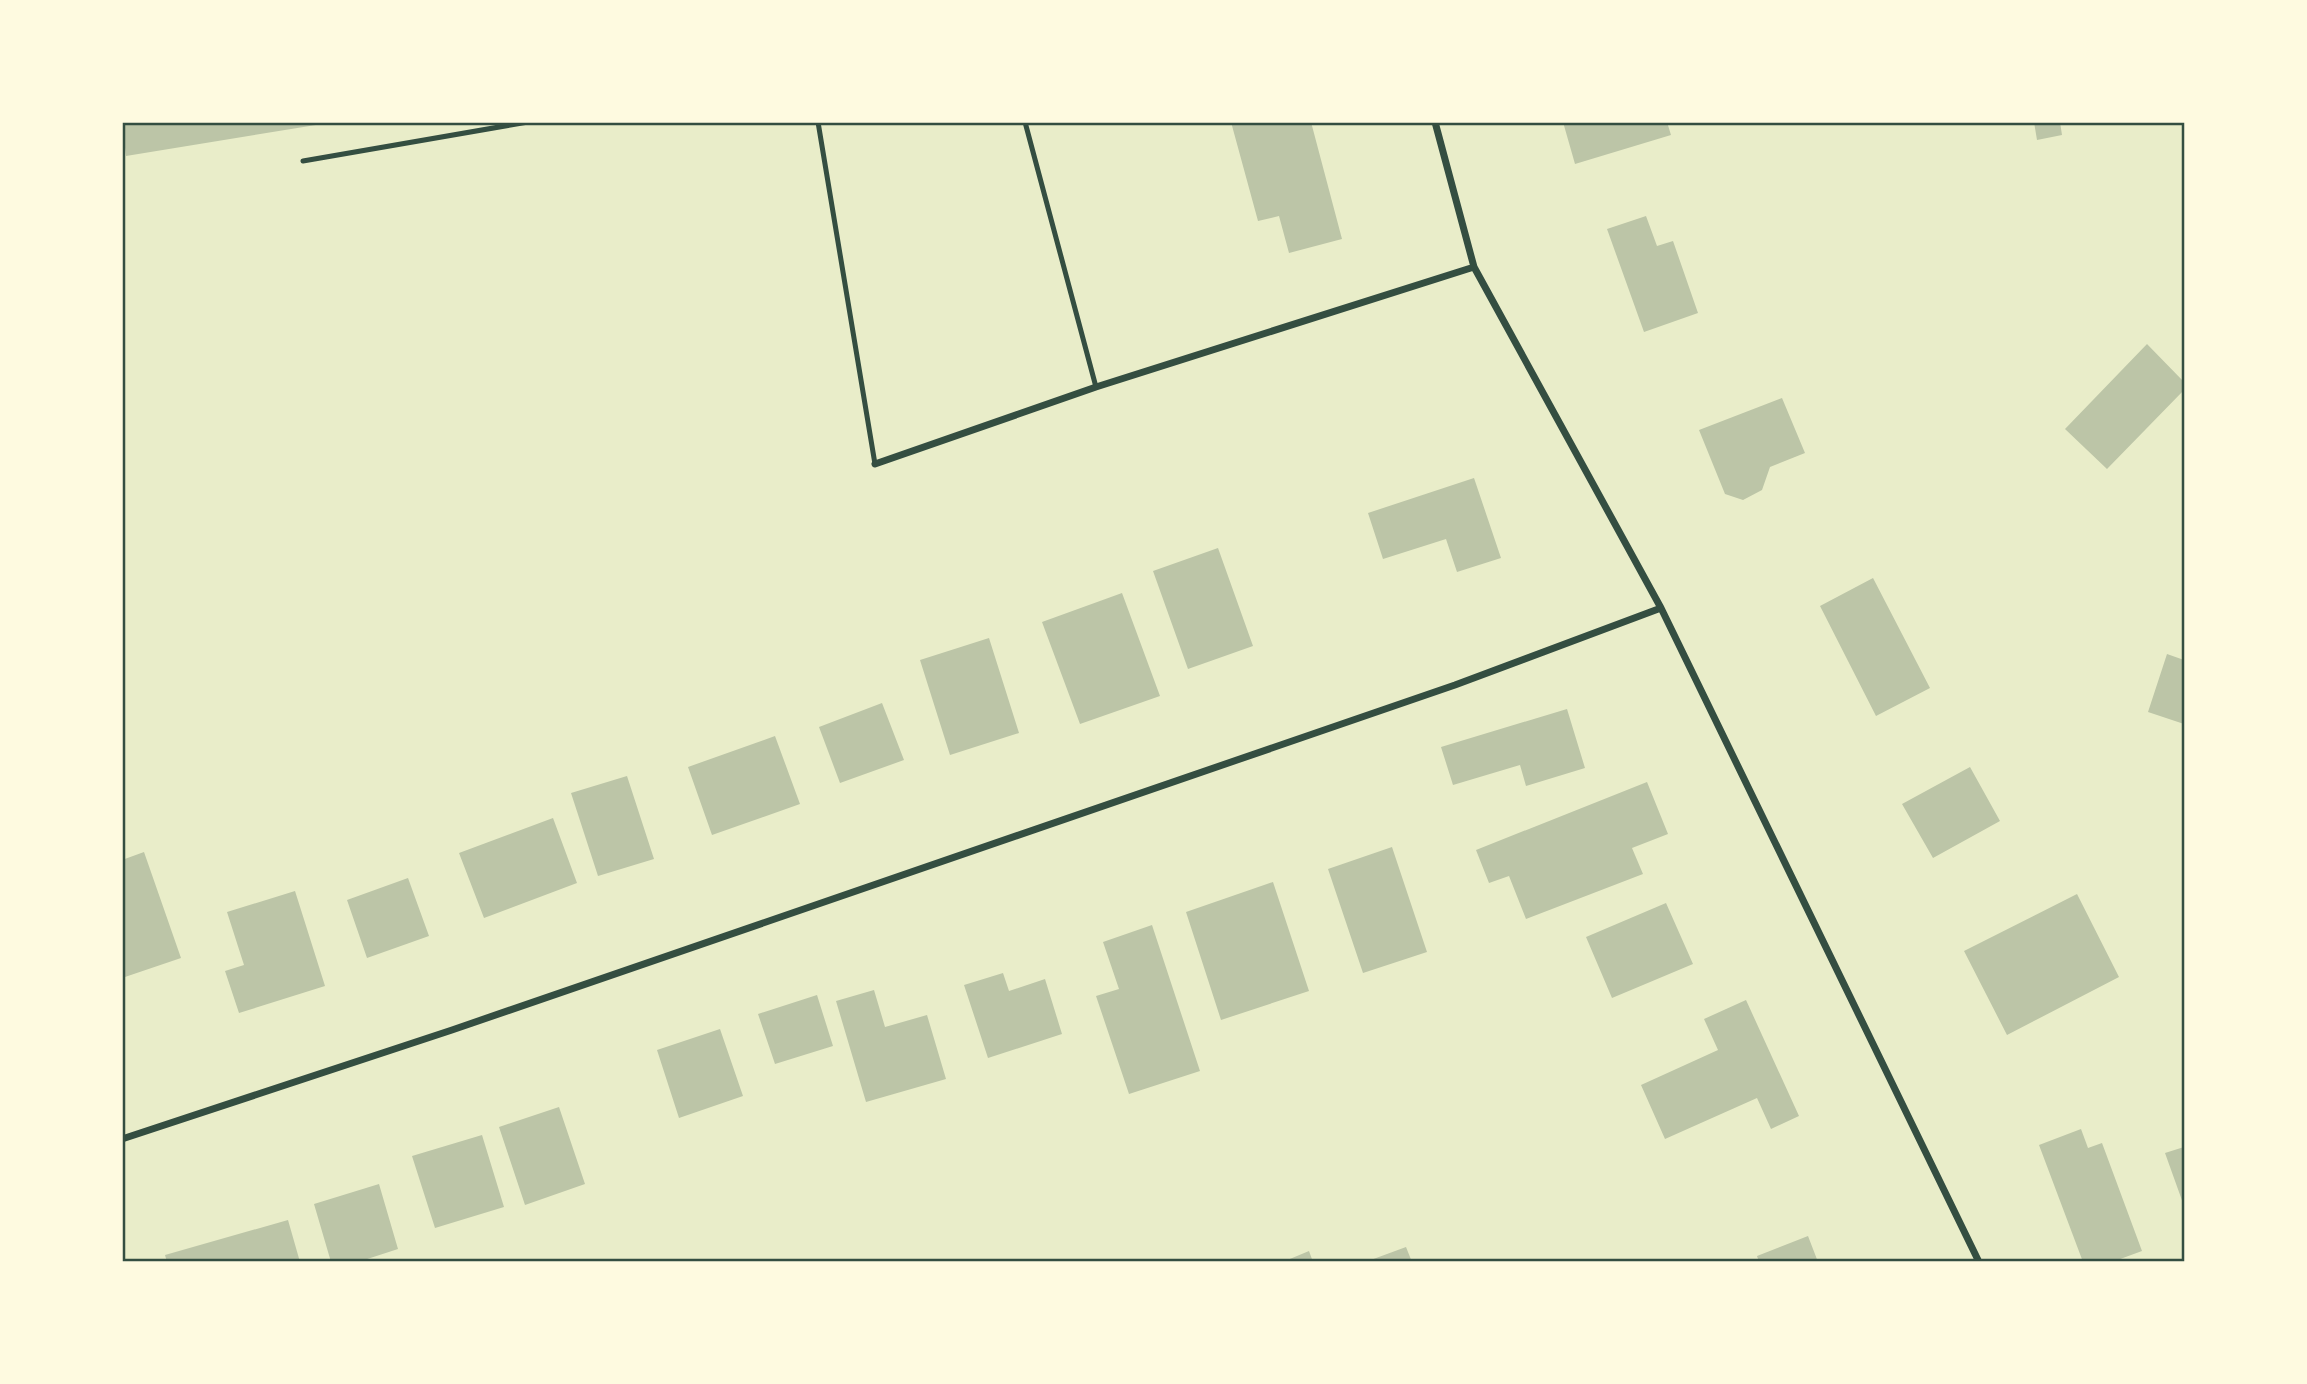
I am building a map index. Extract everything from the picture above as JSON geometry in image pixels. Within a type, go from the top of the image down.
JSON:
[{"type":"street","points":[[1435,122],[1474,267],[1661,608],[1979,1262]]},
{"type":"street","points":[[875,464],[1096,387],[1474,267]]},
{"type":"street","points":[[122,1139],[452,1030],[1455,685],[1661,608]]},
{"type":"lane","points":[[303,161],[528,122]]},
{"type":"lane","points":[[818,122],[875,464]]},
{"type":"lane","points":[[1025,122],[1096,387]]},
{"type":"building","points":[[122,122],[322,122],[322,124],[126,156]]},
{"type":"building","points":[[1231,122],[1311,122],[1342,239],[1289,253],[1279,216],[1258,221]]},
{"type":"building","points":[[1563,122],[1667,122],[1671,135],[1575,164]]},
{"type":"building","points":[[2034,122],[2060,122],[2062,135],[2037,140]]},
{"type":"building","points":[[1646,216],[1657,246],[1673,241],[1698,313],[1644,332],[1607,229]]},
{"type":"building","points":[[2147,344],[2184,382],[2184,390],[2107,469],[2065,429]]},
{"type":"building","points":[[1782,398],[1805,453],[1770,467],[1762,490],[1743,500],[1725,494],[1699,430]]},
{"type":"building","points":[[1474,478],[1501,558],[1457,572],[1446,539],[1383,559],[1368,513]]},
{"type":"building","points":[[1218,548],[1253,646],[1188,669],[1153,571]]},
{"type":"building","points":[[1873,578],[1930,688],[1876,716],[1820,606]]},
{"type":"building","points":[[1122,593],[1160,696],[1080,724],[1042,622]]},
{"type":"building","points":[[989,638],[1019,733],[950,755],[920,660]]},
{"type":"building","points":[[2167,654],[2184,660],[2184,724],[2148,712]]},
{"type":"building","points":[[882,703],[904,760],[840,783],[819,727]]},
{"type":"building","points":[[1567,709],[1585,768],[1526,786],[1520,765],[1453,785],[1441,747]]},
{"type":"building","points":[[775,736],[800,804],[712,835],[688,767]]},
{"type":"building","points":[[1970,767],[2000,821],[1933,858],[1902,804]]},
{"type":"building","points":[[627,776],[654,859],[598,876],[571,793]]},
{"type":"building","points":[[1647,782],[1668,834],[1632,848],[1643,874],[1526,919],[1509,876],[1489,883],[1476,850]]},
{"type":"building","points":[[553,818],[577,883],[484,918],[459,853]]},
{"type":"building","points":[[1392,847],[1427,952],[1363,973],[1328,869]]},
{"type":"building","points":[[144,852],[181,958],[122,978],[122,860]]},
{"type":"building","points":[[408,878],[429,936],[367,958],[347,900]]},
{"type":"building","points":[[1273,882],[1309,991],[1221,1020],[1186,912]]},
{"type":"building","points":[[295,891],[325,986],[239,1013],[225,971],[244,965],[227,912]]},
{"type":"building","points":[[2077,894],[2119,977],[2007,1035],[1964,951]]},
{"type":"building","points":[[1666,903],[1693,964],[1612,998],[1586,937]]},
{"type":"building","points":[[1152,925],[1200,1071],[1129,1094],[1096,996],[1119,989],[1103,942]]},
{"type":"building","points":[[1003,973],[1009,991],[1045,979],[1062,1034],[988,1058],[964,985]]},
{"type":"building","points":[[874,990],[885,1027],[927,1015],[946,1079],[866,1102],[836,1001]]},
{"type":"building","points":[[817,995],[833,1046],[775,1064],[758,1014]]},
{"type":"building","points":[[1746,1000],[1799,1116],[1771,1129],[1757,1098],[1665,1139],[1641,1085],[1718,1050],[1704,1019]]},
{"type":"building","points":[[720,1029],[743,1096],[679,1118],[657,1050]]},
{"type":"building","points":[[559,1107],[585,1184],[525,1205],[499,1127]]},
{"type":"building","points":[[2081,1129],[2088,1148],[2102,1143],[2142,1251],[2112,1262],[2083,1262],[2039,1145]]},
{"type":"building","points":[[482,1135],[504,1207],[435,1228],[412,1156]]},
{"type":"building","points":[[2184,1147],[2184,1206],[2165,1153]]},
{"type":"building","points":[[379,1184],[398,1249],[358,1262],[331,1262],[314,1204]]},
{"type":"building","points":[[288,1220],[300,1262],[167,1262],[165,1255]]},
{"type":"building","points":[[1808,1236],[1818,1262],[1759,1262],[1757,1256]]},
{"type":"building","points":[[1406,1247],[1412,1262],[1368,1262],[1368,1261]]},
{"type":"building","points":[[1309,1251],[1313,1262],[1285,1262],[1285,1261]]}]
